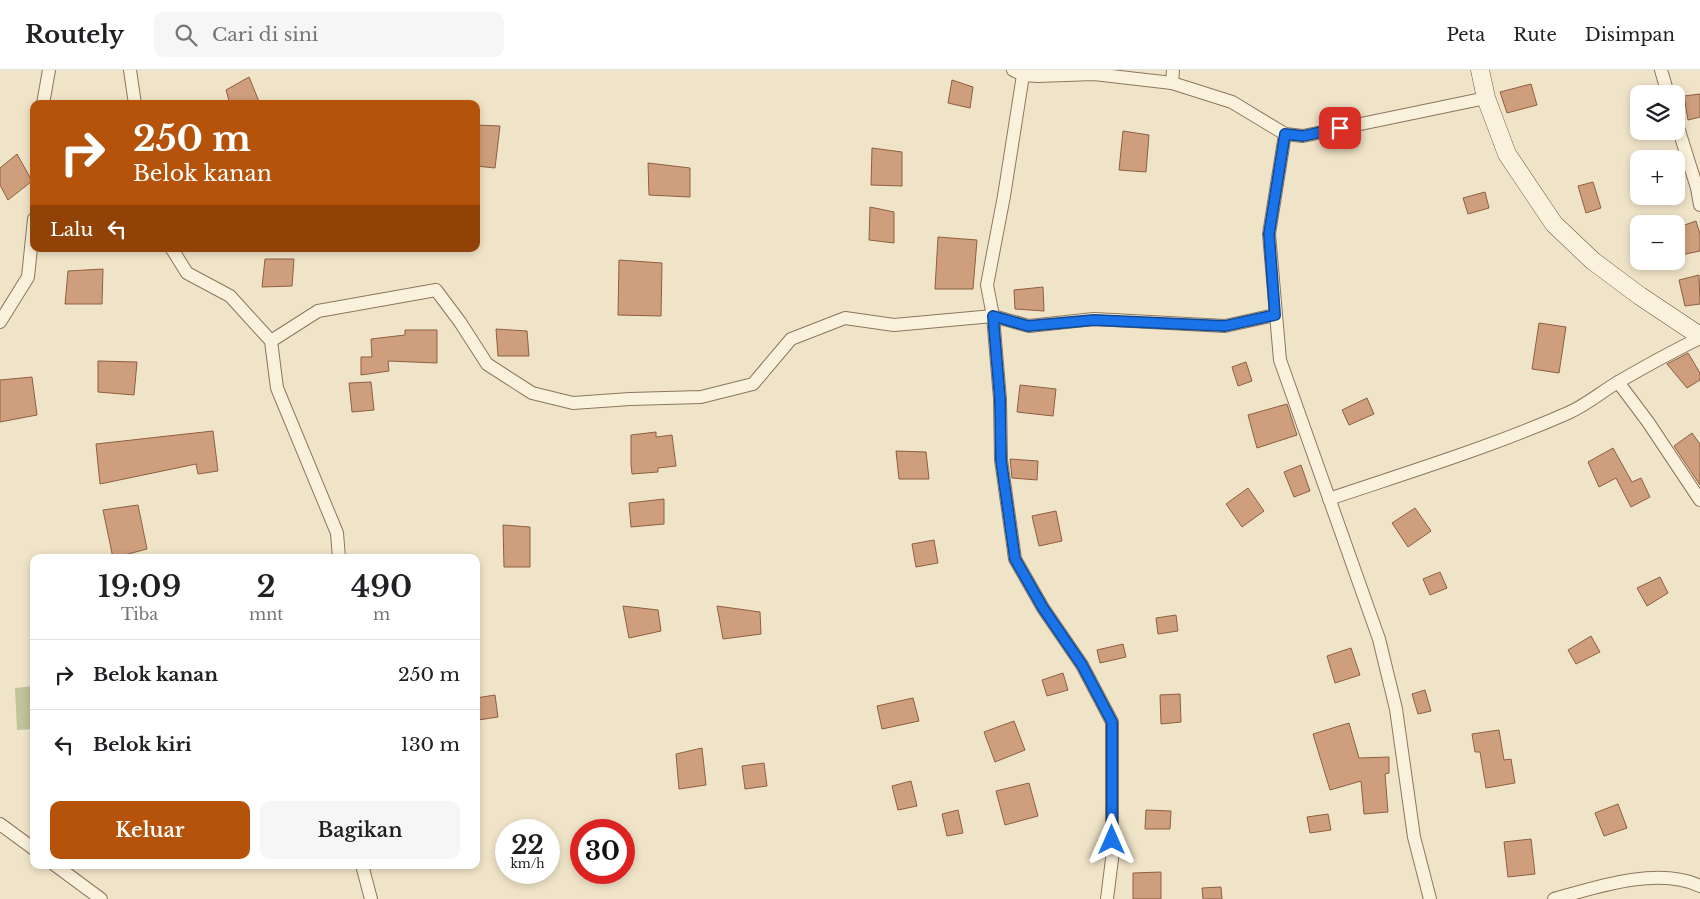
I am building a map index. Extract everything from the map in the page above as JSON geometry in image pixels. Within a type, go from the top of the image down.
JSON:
[{"type":"street","points":[[44,100],[48,70]]},
{"type":"street","points":[[130,70],[134,100]]},
{"type":"street","points":[[1329,499],[1532,429],[1571,412],[1618,382],[1700,337],[1593,261],[1554,224],[1507,154],[1486,98],[1480,70]]},
{"type":"street","points":[[1661,70],[1665,85]]},
{"type":"street","points":[[1107,899],[1112,859],[1112,722],[1082,665],[1043,608],[1015,559],[1001,460],[1000,399],[993,316],[987,285],[1004,196],[1018,72],[1038,76],[1094,74],[1172,76],[1232,102],[1285,134],[1303,136],[1486,98]]},
{"type":"street","points":[[1285,134],[1269,234],[1280,360],[1379,639],[1396,709],[1414,837],[1430,899]]},
{"type":"street","points":[[1682,140],[1697,188],[1700,205]]},
{"type":"street","points":[[0,322],[28,277],[31,252]]},
{"type":"street","points":[[174,252],[187,273],[230,296],[271,341],[277,388],[336,533],[339,554]]},
{"type":"street","points":[[271,341],[318,311],[436,290],[460,322],[487,364],[532,393],[573,404],[630,399],[702,397],[753,384],[791,339],[845,318],[894,325],[993,316],[1028,326],[1094,320],[1225,326],[1275,315]]},
{"type":"street","points":[[1618,382],[1648,422],[1700,500]]},
{"type":"street","points":[[0,824],[30,846]]},
{"type":"street","points":[[61,869],[102,899]]},
{"type":"street","points":[[363,869],[371,899]]},
{"type":"street","points":[[1554,899],[1594,887],[1653,876],[1689,881],[1700,886]]},
{"type":"green space","points":[[30,686],[30,729],[17,730],[15,688]]},
{"type":"building","points":[[249,77],[258,100],[229,100],[226,90]]},
{"type":"building","points":[[952,80],[973,87],[970,108],[948,103]]},
{"type":"building","points":[[1531,84],[1537,105],[1507,113],[1500,92]]},
{"type":"building","points":[[1700,94],[1700,117],[1688,120],[1685,96]]},
{"type":"building","points":[[480,125],[500,126],[495,168],[480,166]]},
{"type":"building","points":[[1123,131],[1149,135],[1146,172],[1119,170]]},
{"type":"building","points":[[872,148],[902,152],[902,186],[871,185]]},
{"type":"building","points":[[17,154],[30,177],[30,183],[8,200],[0,185],[0,168]]},
{"type":"building","points":[[648,163],[690,168],[690,197],[649,195]]},
{"type":"building","points":[[1593,182],[1601,208],[1586,213],[1578,186]]},
{"type":"building","points":[[1485,192],[1489,208],[1468,214],[1463,198]]},
{"type":"building","points":[[870,207],[894,212],[894,243],[869,240]]},
{"type":"building","points":[[1696,221],[1700,234],[1700,251],[1685,254],[1685,225]]},
{"type":"building","points":[[938,237],[977,240],[973,289],[935,289]]},
{"type":"building","points":[[265,259],[294,259],[292,286],[262,287]]},
{"type":"building","points":[[619,260],[662,263],[661,316],[618,315]]},
{"type":"building","points":[[103,269],[102,304],[65,304],[68,271]]},
{"type":"building","points":[[1699,275],[1700,304],[1685,306],[1679,280]]},
{"type":"building","points":[[1043,287],[1044,311],[1015,309],[1014,290]]},
{"type":"building","points":[[1539,323],[1566,327],[1559,373],[1532,369]]},
{"type":"building","points":[[496,329],[527,331],[529,356],[498,356]]},
{"type":"building","points":[[405,330],[437,330],[437,363],[388,361],[389,371],[361,375],[361,357],[372,357],[371,339],[405,335]]},
{"type":"building","points":[[1688,353],[1700,373],[1700,380],[1687,388],[1667,364]]},
{"type":"building","points":[[98,361],[137,362],[134,395],[98,392]]},
{"type":"building","points":[[1246,362],[1252,381],[1238,386],[1232,367]]},
{"type":"building","points":[[32,377],[37,415],[0,422],[0,380]]},
{"type":"building","points":[[371,382],[374,410],[352,412],[349,383]]},
{"type":"building","points":[[1020,385],[1056,389],[1053,416],[1017,412]]},
{"type":"building","points":[[1367,398],[1374,414],[1349,425],[1342,410]]},
{"type":"building","points":[[1287,404],[1297,435],[1257,448],[1248,415]]},
{"type":"building","points":[[213,431],[218,471],[198,474],[196,464],[100,484],[96,444]]},
{"type":"building","points":[[656,432],[656,437],[672,435],[676,466],[658,468],[658,472],[632,474],[631,435]]},
{"type":"building","points":[[1692,433],[1700,444],[1700,485],[1674,446]]},
{"type":"building","points":[[1613,448],[1632,482],[1641,478],[1650,497],[1631,507],[1616,478],[1599,487],[1588,462]]},
{"type":"building","points":[[896,451],[926,452],[929,479],[899,479]]},
{"type":"building","points":[[1010,459],[1038,461],[1037,480],[1012,478]]},
{"type":"building","points":[[1301,465],[1310,491],[1294,497],[1284,472]]},
{"type":"building","points":[[1248,488],[1264,511],[1242,527],[1226,504]]},
{"type":"building","points":[[664,499],[664,524],[631,527],[629,503]]},
{"type":"building","points":[[138,505],[147,549],[128,554],[112,554],[103,510]]},
{"type":"building","points":[[1415,508],[1431,531],[1408,547],[1392,523]]},
{"type":"building","points":[[1056,511],[1062,541],[1039,546],[1032,516]]},
{"type":"building","points":[[503,525],[530,527],[530,567],[504,567]]},
{"type":"building","points":[[934,540],[938,563],[916,567],[912,544]]},
{"type":"building","points":[[1440,572],[1447,588],[1430,595],[1423,579]]},
{"type":"building","points":[[1660,577],[1668,593],[1647,606],[1637,588]]},
{"type":"building","points":[[623,606],[658,610],[661,631],[629,638]]},
{"type":"building","points":[[717,606],[760,612],[761,634],[723,639]]},
{"type":"building","points":[[1176,615],[1178,631],[1158,634],[1156,618]]},
{"type":"building","points":[[1591,636],[1600,652],[1576,664],[1568,650]]},
{"type":"building","points":[[1123,644],[1126,657],[1100,663],[1097,650]]},
{"type":"building","points":[[1351,648],[1360,675],[1335,683],[1327,656]]},
{"type":"building","points":[[1063,673],[1068,690],[1047,696],[1042,680]]},
{"type":"building","points":[[1425,690],[1431,711],[1418,714],[1412,694]]},
{"type":"building","points":[[1180,694],[1181,722],[1161,724],[1160,695]]},
{"type":"building","points":[[495,695],[498,717],[480,720],[480,697]]},
{"type":"building","points":[[913,698],[919,721],[882,729],[877,706]]},
{"type":"building","points":[[1014,721],[1025,750],[995,762],[984,732]]},
{"type":"building","points":[[1349,723],[1359,758],[1389,757],[1389,773],[1385,774],[1388,812],[1364,814],[1361,781],[1330,790],[1313,734]]},
{"type":"building","points":[[1499,730],[1504,760],[1511,759],[1515,783],[1486,788],[1480,752],[1475,752],[1472,734]]},
{"type":"building","points":[[702,748],[706,785],[679,789],[676,754]]},
{"type":"building","points":[[764,763],[767,786],[745,789],[742,766]]},
{"type":"building","points":[[911,781],[917,806],[898,810],[892,786]]},
{"type":"building","points":[[1029,783],[1038,816],[1005,825],[996,791]]},
{"type":"building","points":[[1618,804],[1627,828],[1604,836],[1595,813]]},
{"type":"building","points":[[958,810],[963,833],[947,836],[942,814]]},
{"type":"building","points":[[1146,810],[1171,811],[1170,829],[1145,829]]},
{"type":"building","points":[[1328,814],[1331,830],[1310,833],[1307,817]]},
{"type":"building","points":[[1531,839],[1535,874],[1508,877],[1504,842]]},
{"type":"building","points":[[1161,872],[1161,899],[1133,899],[1133,873]]},
{"type":"building","points":[[1221,887],[1222,899],[1203,899],[1202,888]]},
{"type":"route","points":[[1112,840],[1112,722],[1082,665],[1043,608],[1015,559],[1001,460],[1000,399],[993,316],[1028,326],[1094,320],[1225,326],[1275,315],[1269,234],[1285,134],[1303,136],[1340,128]]}]
